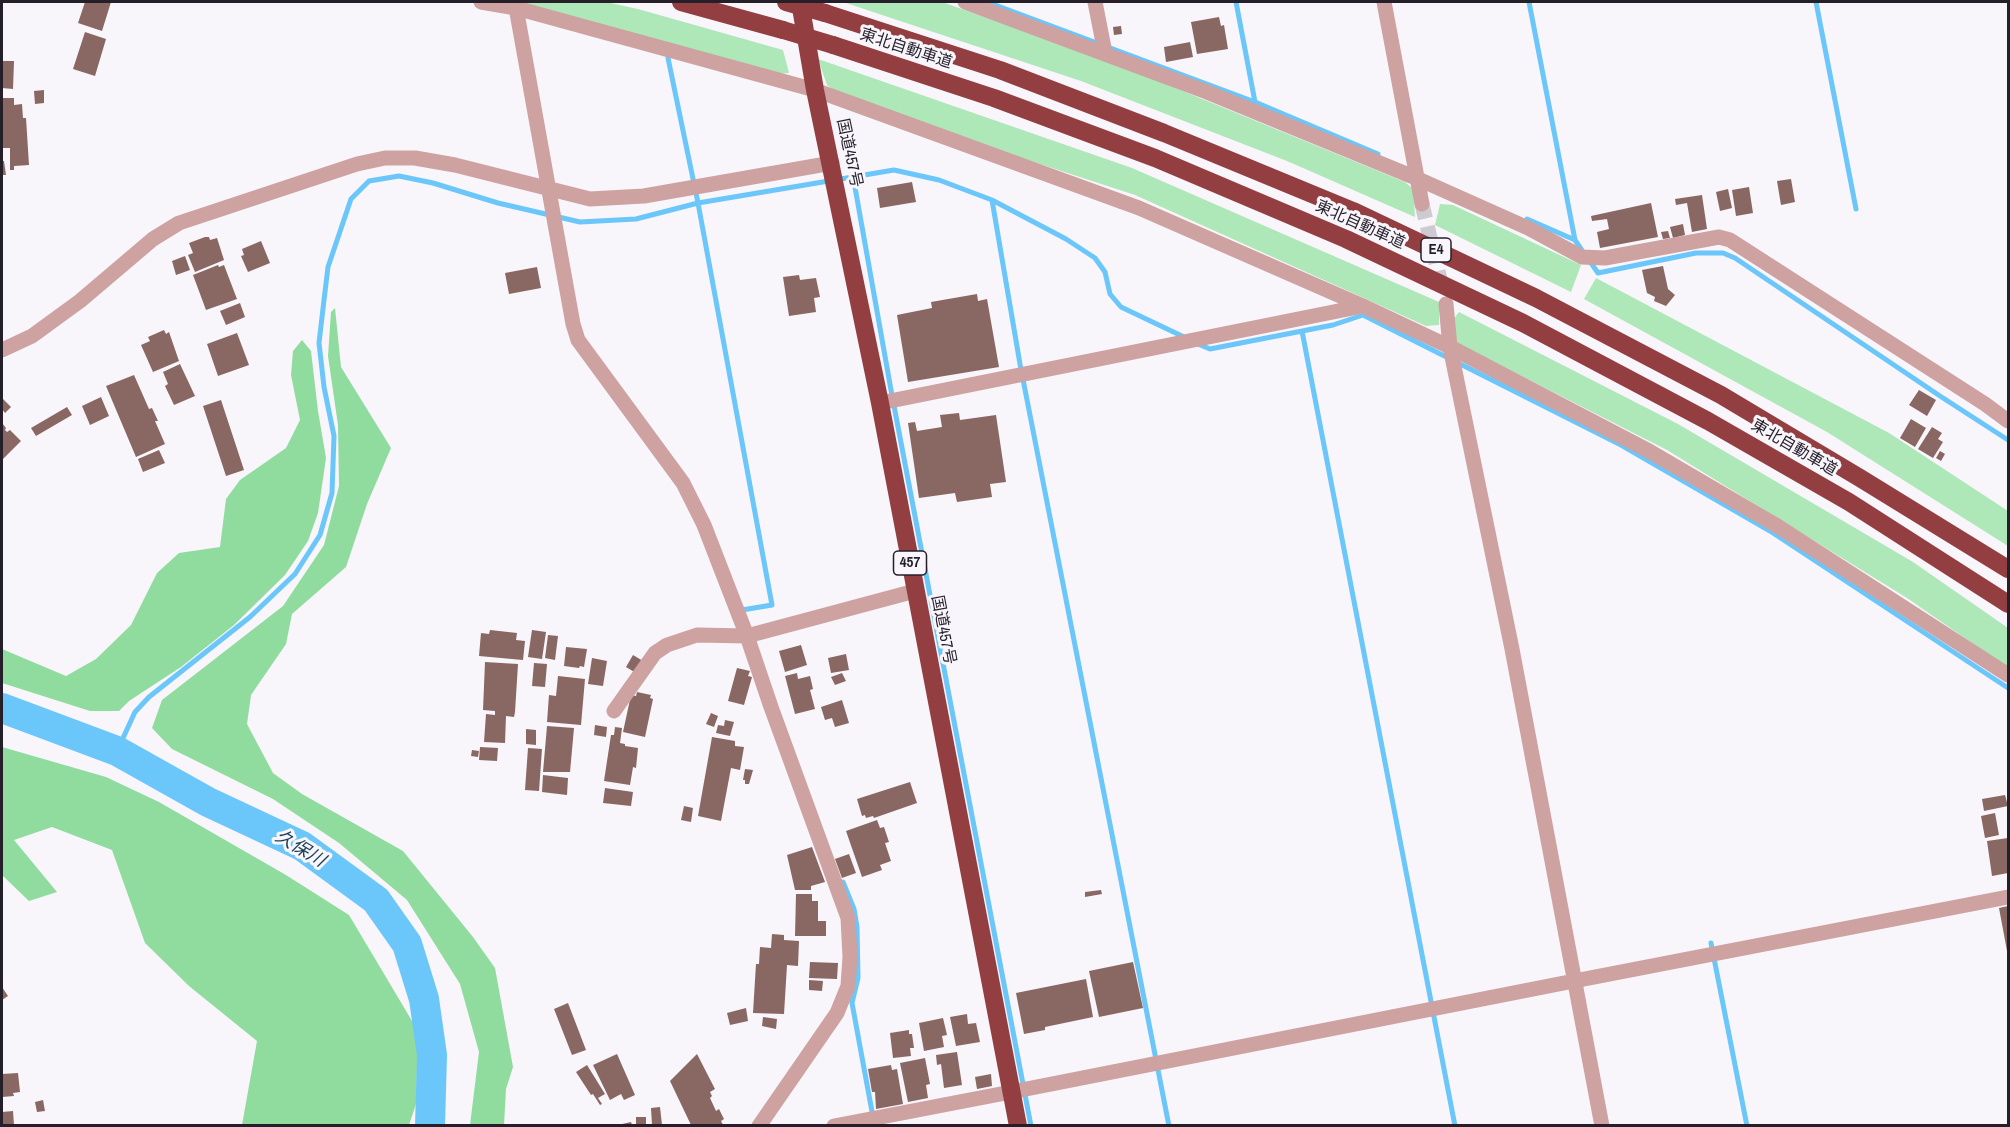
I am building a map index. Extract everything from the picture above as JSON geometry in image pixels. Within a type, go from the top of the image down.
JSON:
[{"type":"highway","name":"東北自動車道","points":[[681,2],[833,45],[994,98],[1155,158],[1346,239],[1523,322],[1708,421],[1849,502],[2008,604]]},
{"type":"highway","name":"東北自動車道","points":[[786,2],[1000,70],[1164,133],[1353,211],[1536,298],[1721,395],[2008,569]]},
{"type":"highway","name":"国道457号","points":[[800,2],[815,90],[832,163],[880,403],[1018,1125]]},
{"type":"street","points":[[481,2],[515,5],[815,90],[1139,208],[1363,306],[1450,347],[1659,457],[1779,527],[2008,675]]},
{"type":"street","points":[[965,2],[1207,92],[1416,178],[1528,228],[1582,257],[1605,258],[1719,237],[1730,240],[1985,404],[2008,422]]},
{"type":"street","points":[[1095,2],[1105,53]]},
{"type":"street","points":[[1384,2],[1422,204]]},
{"type":"street","points":[[515,5],[573,324],[578,340],[683,483],[704,525],[747,636],[848,918],[850,957],[848,986],[837,1014],[759,1125]]},
{"type":"street","points":[[2,350],[32,336],[80,301],[153,239],[179,223],[357,164],[385,158],[415,159],[455,165],[590,199],[644,196],[832,163]]},
{"type":"street","points":[[1446,304],[1450,347],[1512,649],[1602,1125]]},
{"type":"street","points":[[880,403],[1363,306]]},
{"type":"street","points":[[614,711],[655,653],[667,645],[697,635],[747,636],[915,591]]},
{"type":"street","points":[[834,1125],[2008,897]]},
{"type":"green space","points":[[520,2],[606,2],[638,9],[783,50],[789,73],[776,74]]},
{"type":"green space","points":[[843,2],[942,2],[1107,60],[1405,182],[1413,189],[1415,217],[1287,161],[1081,81]]},
{"type":"green space","points":[[818,59],[1132,168],[1439,302],[1439,325],[1426,326],[1135,195],[847,101],[827,85]]},
{"type":"green space","points":[[1440,204],[1453,205],[1581,265],[1571,292],[1435,225]]},
{"type":"green space","points":[[1596,278],[1889,433],[2008,511],[2008,546],[1827,432],[1584,299]]},
{"type":"green space","points":[[335,308],[341,367],[391,448],[367,504],[346,567],[292,614],[286,644],[251,695],[247,724],[273,773],[302,794],[403,851],[473,937],[495,968],[513,1067],[506,1089],[504,1125],[470,1125],[479,1052],[460,984],[407,900],[339,843],[273,799],[172,749],[152,728],[162,700],[283,606],[324,545],[339,486],[338,425],[328,356],[331,312]]},
{"type":"green space","points":[[1459,312],[1678,424],[1913,562],[2008,628],[2008,668],[1907,598],[1667,450],[1455,342],[1452,321]]},
{"type":"green space","points":[[302,340],[311,351],[326,458],[318,513],[308,541],[285,575],[234,625],[181,667],[129,701],[119,711],[90,711],[2,683],[2,649],[66,676],[96,659],[131,625],[157,573],[179,553],[220,547],[226,499],[240,480],[286,448],[300,420],[291,375],[293,351]]},
{"type":"green space","points":[[2,747],[106,777],[159,802],[286,875],[349,915],[418,1031],[416,1104],[409,1125],[242,1125],[257,1041],[189,986],[145,943],[112,850],[52,827],[14,840],[57,892],[29,901],[2,875]]},
{"type":"building","points":[[85,2],[111,2],[102,31],[78,23]]},
{"type":"building","points":[[1219,17],[1221,26],[1224,25],[1228,49],[1197,54],[1191,22]]},
{"type":"building","points":[[1121,26],[1122,34],[1114,35],[1113,27]]},
{"type":"building","points":[[85,32],[106,39],[95,76],[73,69]]},
{"type":"building","points":[[1190,42],[1193,57],[1166,62],[1164,47]]},
{"type":"building","points":[[2,61],[14,61],[13,89],[2,88]]},
{"type":"building","points":[[44,90],[44,103],[35,104],[34,91]]},
{"type":"building","points":[[2,98],[14,98],[14,105],[22,104],[23,118],[26,118],[29,165],[14,166],[14,170],[10,170],[10,148],[2,148]]},
{"type":"building","points":[[2,161],[4,161],[6,175],[2,175]]},
{"type":"building","points":[[1791,179],[1795,202],[1781,205],[1777,181]]},
{"type":"building","points":[[912,182],[916,202],[880,208],[877,188]]},
{"type":"building","points":[[1749,187],[1753,213],[1736,216],[1732,190]]},
{"type":"building","points":[[1728,189],[1732,208],[1720,211],[1716,192]]},
{"type":"building","points":[[1702,195],[1707,229],[1692,232],[1687,203],[1676,205],[1675,199]]},
{"type":"building","points":[[1651,203],[1658,237],[1600,248],[1597,232],[1609,229],[1607,219],[1592,221],[1591,216]]},
{"type":"building","points":[[1683,224],[1685,235],[1673,238],[1670,227]]},
{"type":"building","points":[[1668,231],[1670,238],[1663,239],[1661,232]]},
{"type":"building","points":[[209,237],[210,240],[217,238],[224,260],[195,272],[188,255],[193,253],[189,243]]},
{"type":"building","points":[[261,241],[270,263],[248,272],[241,256],[244,255],[242,249]]},
{"type":"building","points":[[185,256],[190,270],[176,275],[172,261]]},
{"type":"building","points":[[218,265],[219,267],[224,265],[237,299],[206,310],[193,275]]},
{"type":"building","points":[[1663,266],[1668,289],[1675,295],[1666,306],[1654,301],[1655,297],[1647,293],[1642,270]]},
{"type":"building","points":[[537,267],[541,288],[509,294],[505,273]]},
{"type":"building","points":[[799,275],[800,280],[816,278],[820,297],[814,298],[816,312],[789,316],[783,277]]},
{"type":"building","points":[[977,294],[978,301],[987,299],[999,367],[908,382],[897,315],[932,308],[931,302]]},
{"type":"building","points":[[240,303],[245,317],[226,325],[220,311]]},
{"type":"building","points":[[164,330],[166,334],[169,332],[179,361],[153,372],[141,345],[150,341],[148,337]]},
{"type":"building","points":[[237,333],[249,365],[218,376],[207,344]]},
{"type":"building","points":[[180,364],[195,396],[174,405],[165,386],[168,384],[163,372]]},
{"type":"building","points":[[134,375],[149,409],[152,408],[158,421],[155,421],[165,444],[136,457],[106,386]]},
{"type":"building","points":[[1919,390],[1936,400],[1927,416],[1909,405]]},
{"type":"building","points":[[101,397],[109,416],[90,425],[82,406]]},
{"type":"building","points":[[3,399],[11,407],[5,413],[2,409]]},
{"type":"building","points":[[221,400],[244,470],[226,476],[203,406]]},
{"type":"building","points":[[67,407],[72,415],[36,436],[31,428]]},
{"type":"building","points":[[959,413],[960,420],[996,415],[1006,482],[990,484],[992,497],[957,502],[955,493],[919,498],[908,423],[915,422],[917,431],[942,427],[940,415]]},
{"type":"building","points":[[1911,419],[1926,428],[1915,447],[1900,438]]},
{"type":"building","points":[[2,423],[7,432],[10,430],[21,441],[2,460]]},
{"type":"building","points":[[1932,427],[1942,433],[1938,439],[1943,442],[1933,458],[1918,449]]},
{"type":"building","points":[[159,450],[165,463],[143,472],[138,459]]},
{"type":"building","points":[[1940,451],[1945,454],[1941,461],[1936,458]]},
{"type":"building","points":[[490,630],[517,633],[516,640],[525,641],[523,660],[479,656],[481,633],[489,634]]},
{"type":"building","points":[[532,630],[546,632],[542,659],[528,657]]},
{"type":"building","points":[[548,635],[558,636],[555,660],[545,658]]},
{"type":"building","points":[[801,645],[807,665],[785,672],[779,651]]},
{"type":"building","points":[[566,647],[587,649],[584,667],[564,666]]},
{"type":"building","points":[[846,654],[849,670],[831,673],[828,658]]},
{"type":"building","points":[[633,655],[643,661],[636,673],[626,667]]},
{"type":"building","points":[[592,658],[607,661],[603,686],[588,684]]},
{"type":"building","points":[[485,662],[518,664],[515,712],[514,717],[506,716],[505,743],[484,742],[486,714],[495,715],[495,711],[483,710]]},
{"type":"building","points":[[534,663],[547,664],[545,687],[532,686]]},
{"type":"building","points":[[737,668],[750,671],[748,676],[752,677],[744,705],[728,701]]},
{"type":"building","points":[[797,673],[798,679],[810,676],[813,689],[810,690],[815,709],[795,714],[785,676]]},
{"type":"building","points":[[842,673],[846,681],[835,685],[831,677]]},
{"type":"building","points":[[558,676],[585,679],[581,725],[547,722],[549,695],[556,696]]},
{"type":"building","points":[[637,692],[651,695],[650,698],[653,699],[645,737],[623,732],[631,695],[636,696]]},
{"type":"building","points":[[842,700],[849,723],[835,727],[832,718],[825,720],[821,707]]},
{"type":"building","points":[[711,713],[718,716],[714,727],[706,724]]},
{"type":"building","points":[[725,720],[734,722],[730,736],[716,733],[718,725],[724,726]]},
{"type":"building","points":[[595,725],[607,727],[606,737],[594,735]]},
{"type":"building","points":[[547,726],[574,728],[570,772],[543,772]]},
{"type":"building","points":[[615,727],[622,728],[620,743],[638,748],[636,768],[633,767],[630,785],[604,781],[611,735],[614,735]]},
{"type":"building","points":[[526,729],[536,730],[536,745],[526,744]]},
{"type":"building","points":[[712,737],[735,741],[735,746],[744,747],[740,770],[731,768],[721,821],[698,816]]},
{"type":"building","points":[[480,747],[498,748],[497,761],[479,760]]},
{"type":"building","points":[[528,748],[542,749],[539,791],[525,790]]},
{"type":"building","points":[[472,750],[479,751],[478,757],[471,756]]},
{"type":"building","points":[[745,769],[753,770],[749,784],[745,784],[743,780]]},
{"type":"building","points":[[543,775],[568,778],[567,795],[542,792]]},
{"type":"building","points":[[910,782],[917,803],[874,818],[873,816],[866,818],[865,815],[862,816],[857,799]]},
{"type":"building","points":[[605,788],[633,792],[631,806],[603,803]]},
{"type":"building","points":[[2005,795],[2008,806],[1984,811],[1982,799]]},
{"type":"building","points":[[684,806],[693,808],[691,822],[681,820]]},
{"type":"building","points":[[1995,813],[1999,835],[1985,838],[1981,816]]},
{"type":"building","points":[[877,820],[880,828],[884,827],[889,842],[885,843],[891,861],[880,865],[882,870],[862,877],[846,831]]},
{"type":"building","points":[[2008,838],[2008,873],[1992,876],[1987,841]]},
{"type":"building","points":[[812,847],[825,882],[811,886],[811,890],[795,890],[787,855]]},
{"type":"building","points":[[849,854],[856,873],[842,878],[835,859]]},
{"type":"building","points":[[1101,890],[1102,894],[1085,897],[1085,892]]},
{"type":"building","points":[[796,894],[812,894],[812,901],[818,901],[818,921],[826,921],[826,936],[795,936]]},
{"type":"building","points":[[2008,906],[2008,951],[2007,951],[1999,908]]},
{"type":"building","points":[[772,934],[784,935],[784,940],[799,941],[798,966],[787,965],[784,1014],[753,1013],[756,964],[759,964],[760,947],[771,948]]},
{"type":"building","points":[[810,962],[838,963],[837,979],[809,978]]},
{"type":"building","points":[[1133,962],[1143,1008],[1099,1017],[1089,971]]},
{"type":"building","points":[[1086,979],[1093,1017],[1024,1034],[1016,993]]},
{"type":"building","points":[[809,980],[823,981],[822,991],[809,990]]},
{"type":"building","points":[[2,987],[8,996],[2,1000]]},
{"type":"building","points":[[568,1003],[586,1050],[572,1055],[554,1009]]},
{"type":"building","points":[[746,1008],[748,1021],[730,1025],[727,1013]]},
{"type":"building","points":[[967,1014],[968,1024],[976,1023],[980,1042],[956,1046],[950,1017]]},
{"type":"building","points":[[763,1017],[777,1019],[776,1029],[762,1026]]},
{"type":"building","points":[[943,1018],[947,1035],[942,1036],[944,1047],[924,1051],[919,1023]]},
{"type":"building","points":[[909,1030],[909,1034],[912,1034],[914,1048],[910,1048],[911,1056],[893,1058],[890,1033]]},
{"type":"building","points":[[957,1052],[962,1085],[944,1088],[941,1064],[937,1065],[936,1055]]},
{"type":"building","points":[[617,1054],[635,1095],[624,1100],[621,1094],[610,1100],[593,1065]]},
{"type":"building","points":[[697,1054],[715,1089],[710,1092],[712,1096],[710,1098],[716,1111],[719,1109],[724,1119],[721,1121],[723,1125],[691,1125],[670,1081]]},
{"type":"building","points":[[925,1058],[930,1084],[926,1085],[928,1098],[908,1102],[900,1063]]},
{"type":"building","points":[[587,1065],[605,1094],[598,1098],[602,1104],[600,1105],[576,1072]]},
{"type":"building","points":[[891,1065],[892,1070],[897,1069],[903,1104],[876,1109],[875,1092],[872,1092],[868,1069]]},
{"type":"building","points":[[18,1073],[20,1092],[13,1093],[14,1096],[2,1097],[2,1074]]},
{"type":"building","points":[[991,1074],[992,1086],[977,1089],[975,1077]]},
{"type":"building","points":[[43,1100],[45,1111],[37,1112],[35,1102]]},
{"type":"building","points":[[660,1107],[662,1125],[652,1125],[651,1108]]},
{"type":"building","points":[[13,1111],[14,1125],[2,1125],[2,1112]]},
{"type":"building","points":[[636,1117],[646,1117],[646,1125],[636,1125]]},
{"type":"waterway","points":[[987,2],[1255,102]]},
{"type":"waterway","points":[[1236,2],[1255,102],[1378,154]]},
{"type":"waterway","points":[[1529,2],[1575,240],[1583,252]]},
{"type":"waterway","points":[[1816,2],[1856,209]]},
{"type":"waterway","points":[[668,58],[698,203],[772,605],[742,610],[742,612]]},
{"type":"waterway","points":[[117,751],[135,712],[149,697],[250,617],[295,574],[320,535],[332,493],[334,436],[324,387],[319,343],[328,267],[351,199],[369,181],[399,176],[580,222],[636,219],[698,203],[894,170],[939,180],[992,200],[1066,239],[1095,258],[1105,272],[1110,294],[1121,307],[1184,337]]},
{"type":"waterway","points":[[853,176],[891,390],[1031,1126]]},
{"type":"waterway","points":[[992,200],[1020,364],[1169,1126]]},
{"type":"waterway","points":[[1527,219],[1575,240]]},
{"type":"waterway","points":[[1589,260],[1598,273],[1696,253],[1723,253],[1735,258],[2008,440]]},
{"type":"waterway","points":[[1198,344],[1210,349],[1333,325],[1363,315],[1621,445],[1770,531],[2008,688]]},
{"type":"waterway","points":[[1302,331],[1455,1126]]},
{"type":"waterway","name":"久保川","points":[[2,708],[117,751],[208,802],[302,846],[376,900],[407,944],[424,999],[432,1055],[430,1126]]},
{"type":"waterway","points":[[843,882],[854,909],[857,927],[858,978],[852,1003],[873,1117]]},
{"type":"waterway","points":[[1711,943],[1747,1126]]},
{"type":"tunnel","points":[[1422,204],[1443,292]]}]
